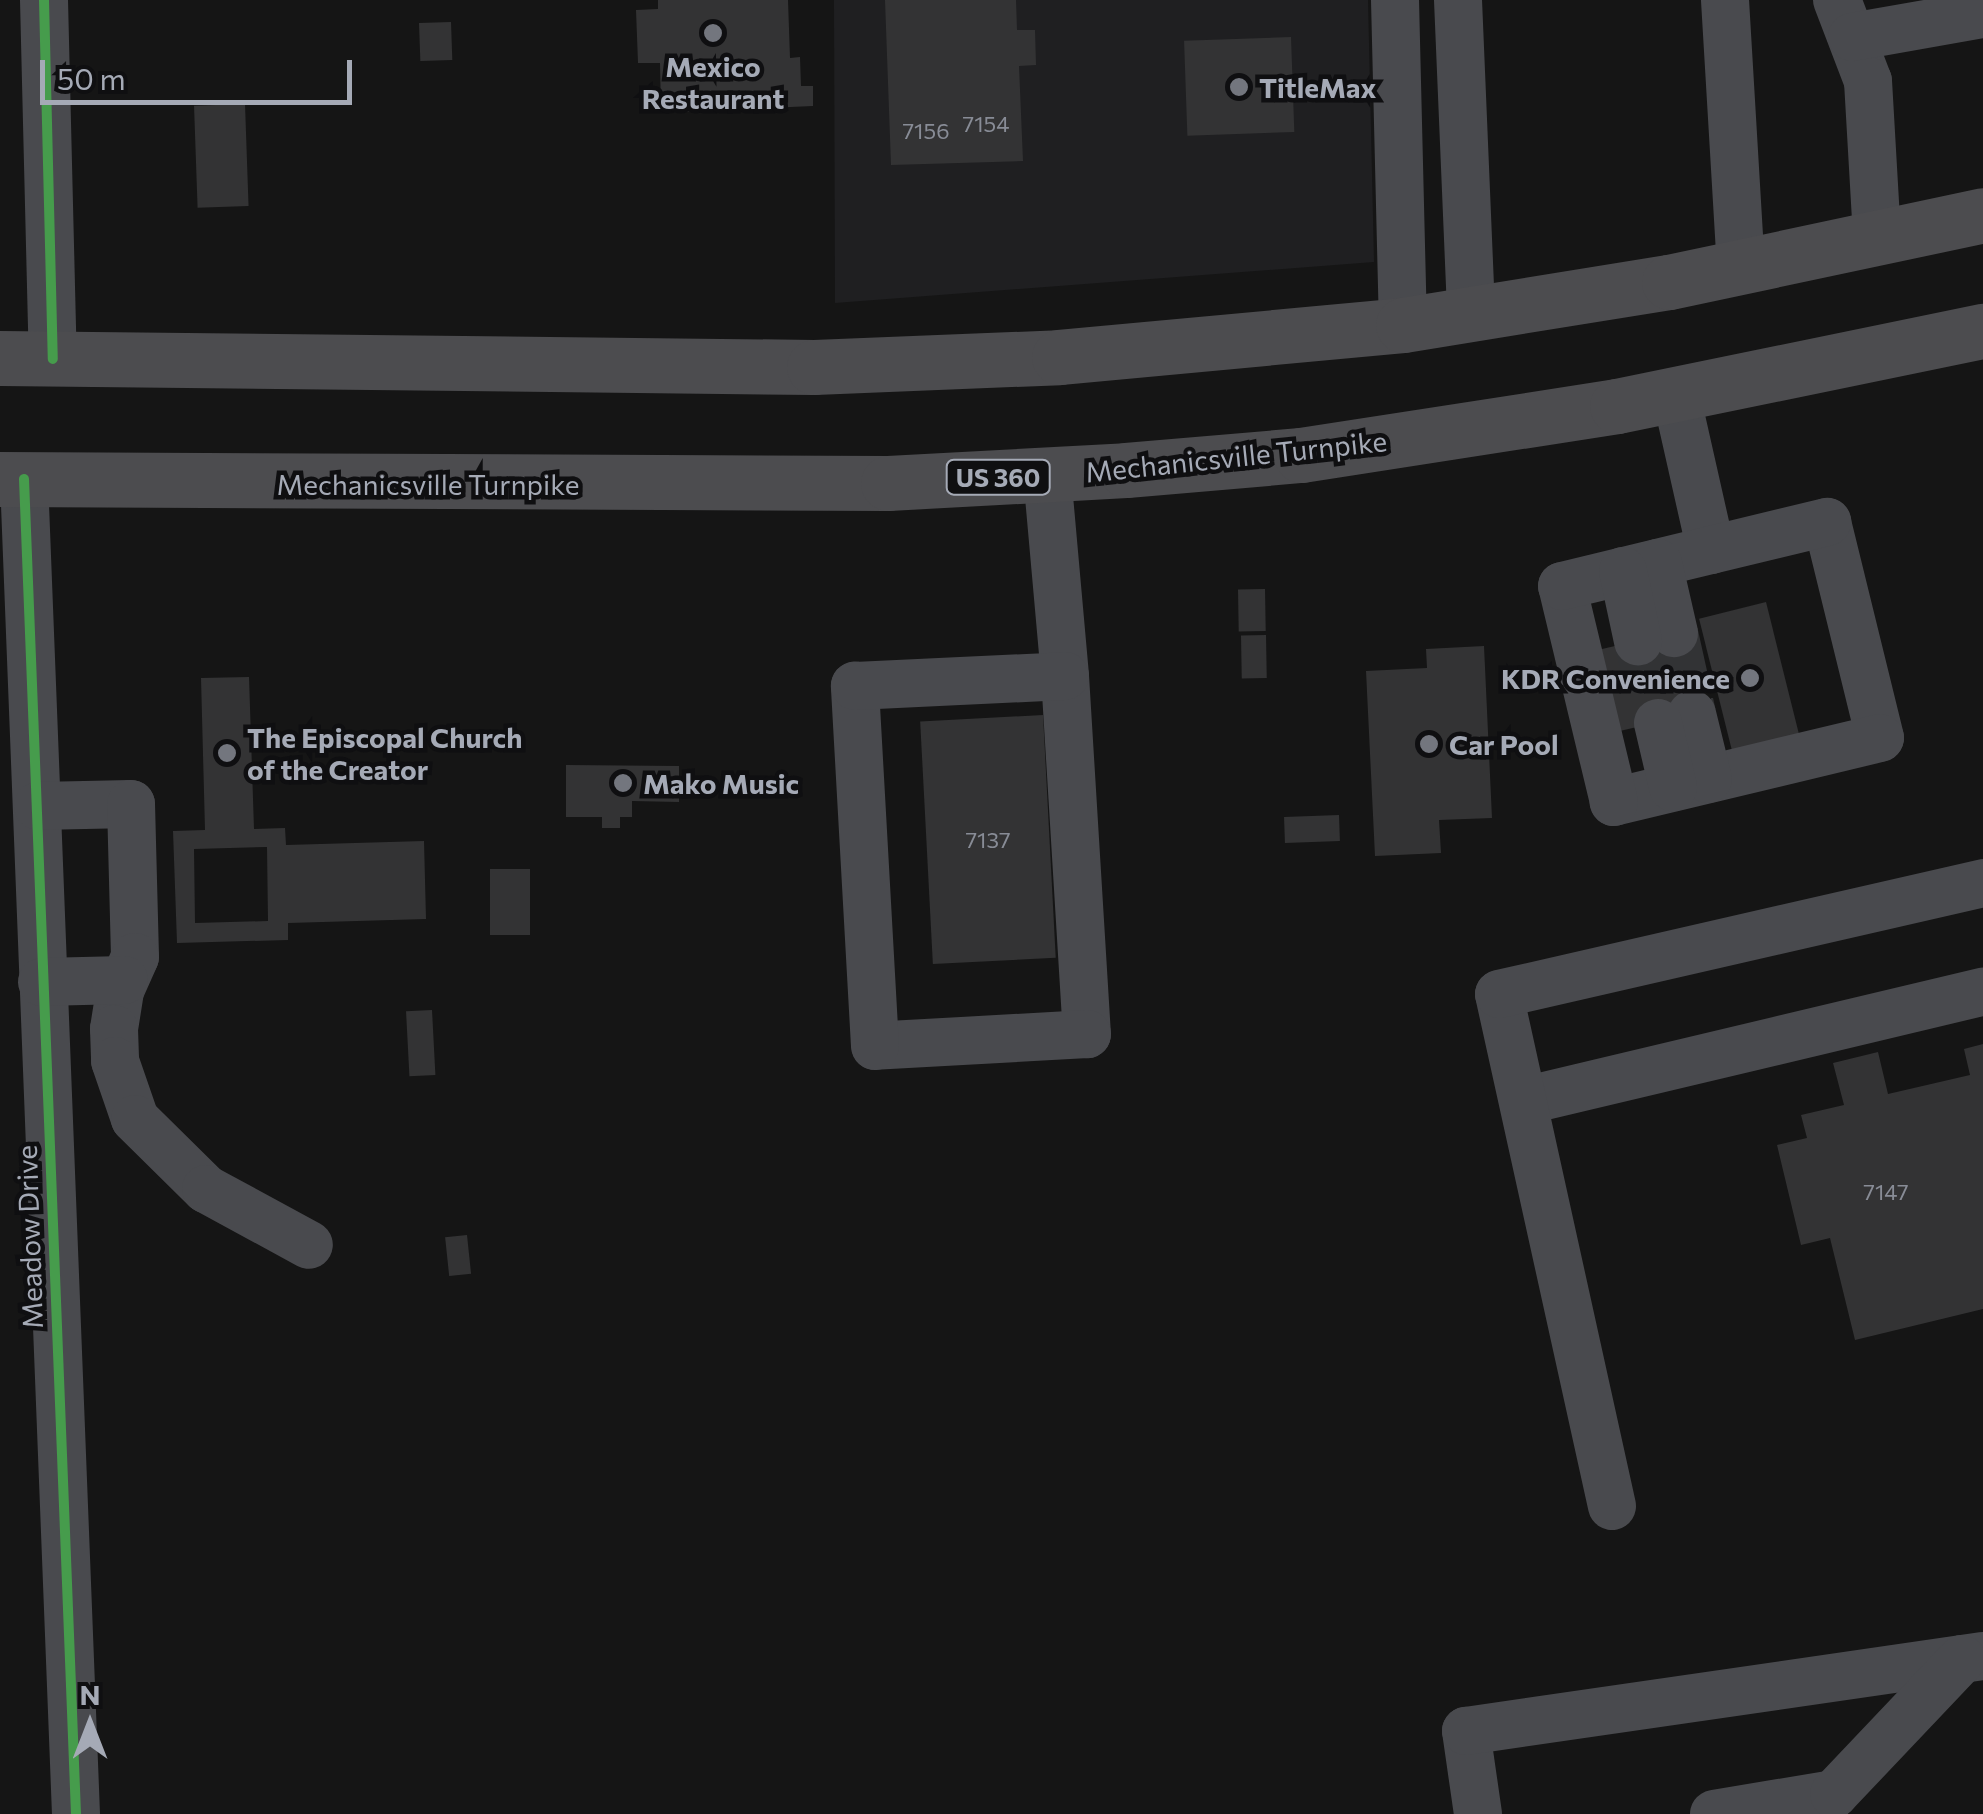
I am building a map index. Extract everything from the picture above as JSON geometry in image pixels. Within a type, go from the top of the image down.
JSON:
[{"type":"highway","points":[[26,359],[814,368],[1060,357],[1402,325],[1741,268],[1983,216]]},
{"type":"highway","name":"Mechanicsville Turnpike","points":[[12,479],[868,483],[1301,455],[1676,395],[1983,331]]},
{"type":"street","points":[[26,359],[44,0]]},
{"type":"street","points":[[1395,0],[1402,325]]},
{"type":"street","points":[[1458,0],[1472,314]]},
{"type":"street","points":[[1725,0],[1741,268]]},
{"type":"street","points":[[1877,240],[1868,81],[1844,19],[1983,14]]},
{"type":"street","points":[[1676,395],[1711,550]]},
{"type":"street","points":[[1047,474],[1065,676],[1088,1034],[876,1046],[855,686],[1065,676]]},
{"type":"street","name":"Meadow Drive","points":[[12,479],[38,806],[76,1814]]},
{"type":"street","points":[[1827,522],[1880,738],[1614,802],[1562,586],[1641,567],[1827,522]]},
{"type":"street","points":[[1641,567],[1656,637]]},
{"type":"street","points":[[1675,718],[1691,783]]},
{"type":"street","points":[[38,806],[131,804],[135,957],[115,1010],[115,1061],[135,1120],[206,1189],[309,1246]]},
{"type":"street","points":[[1612,1506],[1500,994],[1983,882]]},
{"type":"street","points":[[42,982],[124,980]]},
{"type":"street","points":[[1524,1101],[1983,992]]},
{"type":"street","points":[[1478,1814],[1466,1732],[1973,1658]]},
{"type":"street","points":[[1714,1814],[1834,1794],[1973,1658]]},
{"type":"shaded area","points":[[834,0],[1368,0],[1374,262],[835,303]]},
{"type":"building","name":"Mexico Restaurant","points":[[658,0],[788,0],[790,58],[800,57],[801,86],[813,86],[813,106],[661,113],[660,63],[638,63],[636,10],[658,9]]},
{"type":"building","points":[[885,0],[1016,0],[1017,30],[1035,30],[1036,65],[1019,66],[1023,161],[891,165]]},
{"type":"building","points":[[451,22],[452,60],[420,61],[419,23]]},
{"type":"building","name":"TitleMax","points":[[1291,37],[1294,132],[1187,136],[1184,41]]},
{"type":"building","points":[[245,104],[249,206],[198,208],[194,106]]},
{"type":"building","points":[[1238,589],[1265,589],[1266,631],[1239,631]]},
{"type":"building","name":"KDR Convenience","points":[[1766,602],[1800,738],[1733,755],[1699,619]]},
{"type":"building","points":[[1680,631],[1699,713],[1602,735],[1584,653]]},
{"type":"building","points":[[1241,635],[1266,635],[1267,678],[1242,678]]},
{"type":"building","name":"Car Pool","points":[[1484,646],[1492,818],[1439,820],[1441,853],[1375,856],[1366,671],[1427,668],[1426,649]]},
{"type":"building","name":"The Episcopal Church of the Creator","points":[[249,677],[254,829],[285,828],[286,845],[424,841],[426,919],[288,923],[288,940],[177,943],[173,831],[205,830],[201,678]],"holes":[[[267,847],[268,921],[195,923],[194,849]]]},
{"type":"building","points":[[1043,715],[1056,958],[933,964],[920,721]]},
{"type":"building","name":"Mako Music","points":[[566,765],[679,766],[679,802],[632,801],[632,817],[620,817],[620,828],[602,828],[602,817],[566,817]]},
{"type":"building","points":[[1339,815],[1340,841],[1285,843],[1284,817]]},
{"type":"building","points":[[490,869],[530,869],[530,935],[490,935]]},
{"type":"building","points":[[432,1010],[435,1075],[409,1076],[406,1011]]},
{"type":"building","points":[[1983,1044],[1983,1309],[1855,1340],[1830,1238],[1801,1245],[1777,1145],[1807,1138],[1801,1115],[1844,1105],[1833,1063],[1878,1052],[1888,1094],[1970,1075],[1964,1049]]},
{"type":"building","points":[[467,1235],[471,1274],[449,1276],[445,1237]]},
{"type":"tunnel","points":[[1674,633],[1692,714]]},
{"type":"tunnel","points":[[1638,641],[1658,723]]},
{"type":"cycle path","points":[[44,0],[53,359]]},
{"type":"cycle path","points":[[24,479],[76,1814]]},
{"type":"place","name":"Mexico Restaurant","points":[[713,33]]},
{"type":"place","name":"TitleMax","points":[[1239,87]]},
{"type":"place","name":"KDR Convenience","points":[[1750,678]]},
{"type":"place","name":"Car Pool","points":[[1429,744]]},
{"type":"place","name":"The Episcopal Church of the Creator","points":[[227,753]]},
{"type":"place","name":"Mako Music","points":[[623,783]]}]
